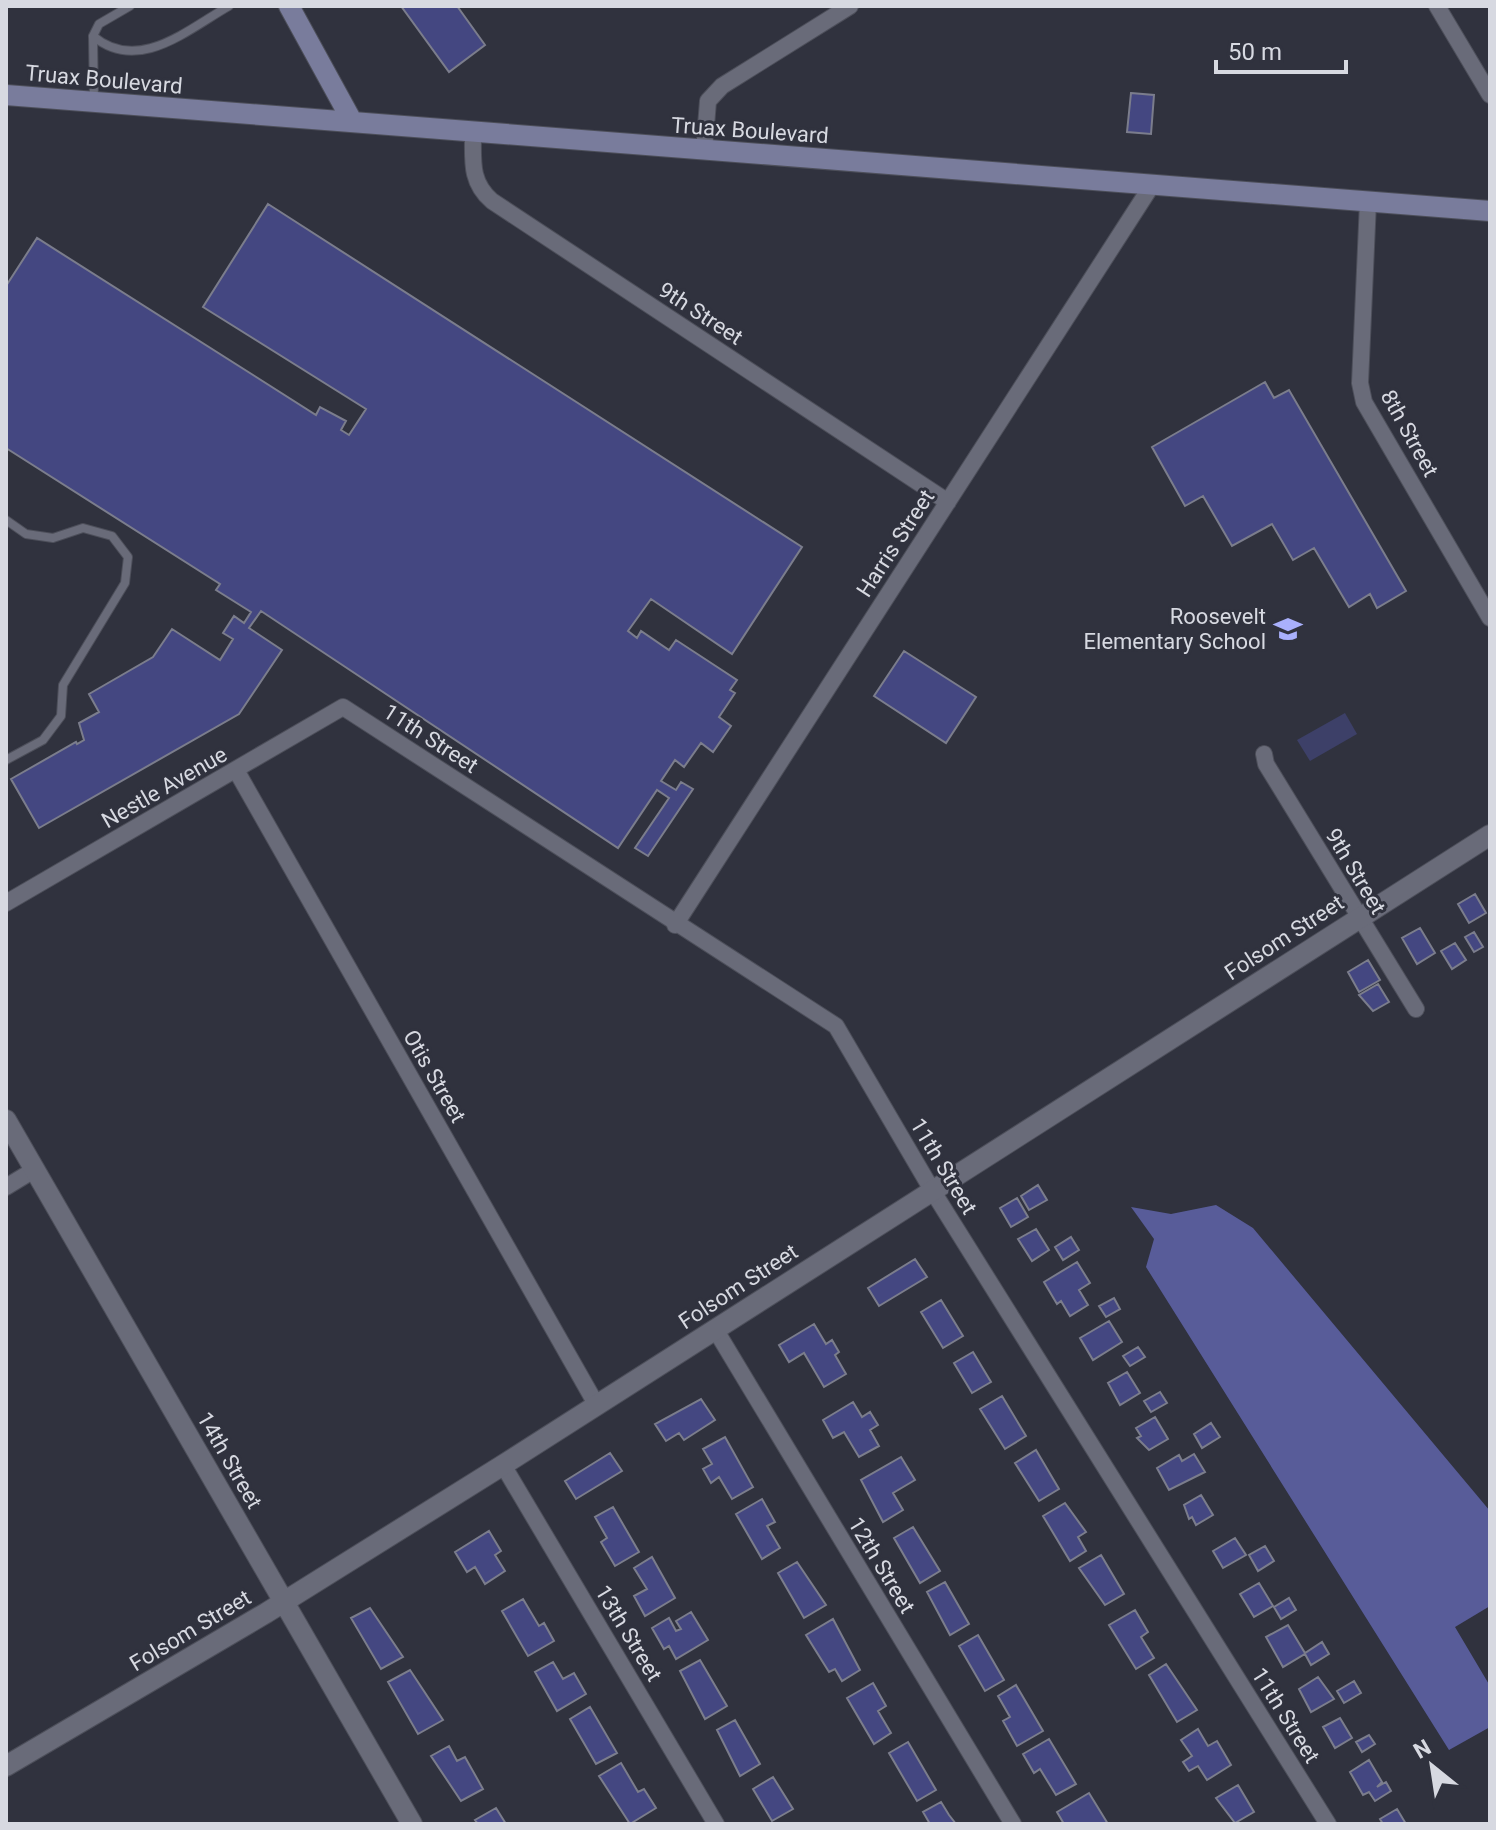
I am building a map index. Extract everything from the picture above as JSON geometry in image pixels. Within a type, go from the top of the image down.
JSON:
[{"type":"main road","points":[[289,6],[352,121]]},
{"type":"main road","name":"Truax Boulevard","points":[[6,95],[352,121],[473,134],[1490,211]]},
{"type":"street","points":[[704,151],[708,101],[722,86],[850,6]]},
{"type":"street","points":[[1437,6],[1490,95]]},
{"type":"street","name":"9th Street","points":[[473,134],[473,173],[479,190],[492,201],[948,502]]},
{"type":"street","name":"Harris Street","points":[[675,925],[1152,185]]},
{"type":"street","name":"8th Street","points":[[1368,202],[1360,383],[1364,402],[1490,618]]},
{"type":"street","name":"11th Street","points":[[343,707],[675,925],[836,1026],[932,1190],[1328,1824]]},
{"type":"street","name":"Nestle Avenue","points":[[6,903],[343,707]]},
{"type":"street","name":"9th Street","points":[[1264,754],[1266,764],[1416,1009]]},
{"type":"street","name":"Otis Street","points":[[236,770],[596,1404]]},
{"type":"street","name":"Folsom Street","points":[[6,1766],[284,1602],[503,1465],[1490,835]]},
{"type":"street","name":"14th Street","points":[[6,1120],[412,1824]]},
{"type":"street","points":[[6,1187],[34,1170]]},
{"type":"street","name":"12th Street","points":[[715,1329],[1013,1824]]},
{"type":"street","name":"13th Street","points":[[503,1465],[716,1824]]},
{"type":"lane","points":[[94,104],[93,36],[99,24],[130,6]]},
{"type":"lane","points":[[93,36],[107,48],[141,52],[229,6]]},
{"type":"lane","points":[[6,520],[26,534],[53,538],[83,528],[112,536],[128,557],[125,583],[63,685],[61,716],[43,740],[6,760]]},
{"type":"shaded area","points":[[1345,713],[1357,734],[1310,761],[1297,740]]},
{"type":"shaded area","points":[[1216,1205],[1253,1228],[1490,1511],[1490,1606],[1455,1627],[1490,1686],[1490,1727],[1449,1750],[1146,1267],[1154,1239],[1131,1207],[1171,1214]]},
{"type":"building","points":[[401,6],[457,6],[485,45],[449,72]]},
{"type":"building","points":[[1131,93],[1154,95],[1151,134],[1127,132]]},
{"type":"building","points":[[268,204],[802,547],[732,654],[651,599],[628,631],[637,638],[641,631],[669,650],[676,640],[737,680],[730,690],[735,693],[719,717],[731,726],[713,752],[701,743],[684,767],[675,760],[661,781],[676,790],[681,782],[693,789],[648,856],[635,848],[669,798],[657,790],[618,848],[261,611],[249,628],[282,650],[239,714],[39,828],[11,779],[84,740],[79,723],[99,712],[89,694],[153,657],[172,629],[220,660],[233,639],[223,633],[234,616],[244,623],[251,612],[216,590],[220,584],[6,448],[6,286],[37,238],[316,415],[320,407],[346,421],[341,430],[349,435],[366,409],[203,307]]},
{"type":"building","points":[[1265,382],[1274,398],[1289,390],[1406,591],[1377,608],[1370,594],[1349,607],[1314,548],[1293,560],[1272,524],[1232,546],[1203,496],[1185,506],[1152,447]]},
{"type":"building","points":[[904,651],[976,697],[946,743],[874,696]]},
{"type":"building","points":[[1475,894],[1486,913],[1469,923],[1458,904]]},
{"type":"building","points":[[1420,928],[1435,953],[1417,964],[1402,938]]},
{"type":"building","points":[[1474,932],[1483,947],[1474,952],[1465,937]]},
{"type":"building","points":[[1455,943],[1466,960],[1452,969],[1441,951]]},
{"type":"building","points":[[1368,960],[1380,980],[1359,992],[1348,972]]},
{"type":"building","points":[[1378,984],[1389,1002],[1373,1011],[1359,995]]},
{"type":"building","points":[[1038,1185],[1047,1200],[1029,1210],[1021,1196]]},
{"type":"building","points":[[1017,1198],[1028,1217],[1011,1227],[1000,1208]]},
{"type":"building","points":[[1036,1229],[1049,1250],[1032,1261],[1018,1239]]},
{"type":"building","points":[[1071,1237],[1079,1250],[1063,1260],[1055,1247]]},
{"type":"building","points":[[915,1259],[927,1277],[879,1306],[868,1288]]},
{"type":"building","points":[[1077,1262],[1090,1283],[1079,1290],[1088,1305],[1070,1316],[1061,1301],[1057,1304],[1044,1282]]},
{"type":"building","points":[[1114,1298],[1120,1309],[1106,1317],[1099,1306]]},
{"type":"building","points":[[941,1300],[963,1336],[943,1348],[921,1312]]},
{"type":"building","points":[[1109,1321],[1122,1342],[1093,1360],[1080,1338]]},
{"type":"building","points":[[814,1324],[826,1344],[832,1340],[839,1352],[835,1355],[846,1374],[824,1387],[804,1353],[789,1362],[779,1345]]},
{"type":"building","points":[[1138,1347],[1145,1357],[1130,1366],[1123,1356]]},
{"type":"building","points":[[973,1352],[991,1382],[972,1393],[954,1363]]},
{"type":"building","points":[[1127,1372],[1140,1393],[1120,1405],[1108,1383]]},
{"type":"building","points":[[1160,1392],[1167,1403],[1151,1412],[1144,1401]]},
{"type":"building","points":[[1002,1396],[1026,1436],[1005,1449],[980,1409]]},
{"type":"building","points":[[701,1399],[715,1420],[684,1440],[679,1433],[666,1441],[655,1424]]},
{"type":"building","points":[[853,1402],[862,1417],[870,1412],[878,1425],[870,1430],[879,1446],[859,1457],[844,1432],[833,1438],[823,1420]]},
{"type":"building","points":[[1155,1417],[1168,1439],[1149,1450],[1137,1438],[1141,1436],[1136,1428]]},
{"type":"building","points":[[1211,1423],[1220,1437],[1202,1448],[1194,1434]]},
{"type":"building","points":[[725,1437],[753,1487],[732,1499],[719,1477],[711,1483],[703,1469],[712,1464],[703,1449]]},
{"type":"building","points":[[1036,1450],[1059,1489],[1039,1501],[1015,1463]]},
{"type":"building","points":[[610,1453],[622,1471],[576,1499],[565,1481]]},
{"type":"building","points":[[1194,1454],[1205,1472],[1169,1490],[1157,1468],[1179,1455],[1182,1461]]},
{"type":"building","points":[[901,1457],[915,1480],[893,1493],[903,1510],[883,1522],[861,1480]]},
{"type":"building","points":[[1201,1495],[1213,1515],[1196,1525],[1192,1517],[1189,1519],[1184,1505]]},
{"type":"building","points":[[762,1499],[775,1522],[767,1526],[780,1548],[762,1559],[736,1514]]},
{"type":"building","points":[[1065,1503],[1086,1532],[1078,1537],[1086,1551],[1070,1561],[1043,1516]]},
{"type":"building","points":[[613,1507],[639,1552],[615,1566],[601,1542],[607,1538],[595,1517]]},
{"type":"building","points":[[913,1527],[940,1571],[920,1583],[894,1538]]},
{"type":"building","points":[[489,1531],[501,1551],[495,1555],[505,1571],[485,1584],[475,1567],[467,1572],[455,1552]]},
{"type":"building","points":[[1235,1538],[1246,1555],[1223,1568],[1213,1551]]},
{"type":"building","points":[[1265,1546],[1274,1561],[1258,1571],[1249,1555]]},
{"type":"building","points":[[1101,1555],[1124,1594],[1105,1605],[1079,1568]]},
{"type":"building","points":[[652,1557],[675,1598],[645,1616],[634,1596],[647,1589],[634,1568]]},
{"type":"building","points":[[797,1562],[826,1605],[804,1618],[778,1573]]},
{"type":"building","points":[[945,1582],[969,1624],[950,1635],[927,1592]]},
{"type":"building","points":[[1259,1583],[1273,1606],[1254,1617],[1240,1594]]},
{"type":"building","points":[[1289,1598],[1296,1610],[1281,1619],[1274,1607]]},
{"type":"building","points":[[523,1599],[539,1626],[544,1623],[554,1641],[528,1656],[502,1611]]},
{"type":"building","points":[[370,1608],[403,1657],[381,1669],[351,1618]]},
{"type":"building","points":[[1135,1610],[1148,1632],[1141,1637],[1154,1658],[1136,1669],[1109,1625]]},
{"type":"building","points":[[691,1612],[708,1640],[676,1659],[669,1646],[664,1649],[652,1628],[669,1618],[676,1631],[681,1629],[676,1621]]},
{"type":"building","points":[[833,1619],[860,1670],[842,1681],[835,1669],[829,1672],[806,1635]]},
{"type":"building","points":[[1288,1625],[1305,1653],[1322,1642],[1329,1654],[1311,1665],[1305,1654],[1283,1667],[1266,1637]]},
{"type":"building","points":[[978,1635],[1004,1680],[985,1691],[959,1646]]},
{"type":"building","points":[[700,1660],[727,1706],[705,1719],[680,1671]]},
{"type":"building","points":[[553,1662],[563,1679],[574,1673],[586,1694],[557,1711],[535,1672]]},
{"type":"building","points":[[1166,1664],[1197,1710],[1177,1722],[1149,1675]]},
{"type":"building","points":[[410,1670],[443,1720],[418,1734],[388,1682]]},
{"type":"building","points":[[1318,1677],[1334,1699],[1311,1712],[1299,1689]]},
{"type":"building","points":[[1354,1681],[1361,1693],[1344,1703],[1337,1691]]},
{"type":"building","points":[[873,1683],[886,1706],[878,1711],[891,1733],[874,1744],[847,1698]]},
{"type":"building","points":[[1016,1685],[1043,1731],[1017,1746],[1003,1721],[1010,1717],[998,1696]]},
{"type":"building","points":[[590,1707],[617,1753],[596,1764],[570,1719]]},
{"type":"building","points":[[1340,1718],[1352,1738],[1335,1748],[1323,1727]]},
{"type":"building","points":[[735,1720],[760,1764],[740,1776],[717,1730]]},
{"type":"building","points":[[1198,1729],[1208,1746],[1217,1741],[1231,1765],[1207,1780],[1198,1766],[1189,1771],[1183,1762],[1192,1756],[1181,1740]]},
{"type":"building","points":[[1369,1735],[1375,1744],[1362,1752],[1356,1742]]},
{"type":"building","points":[[1049,1739],[1076,1784],[1056,1795],[1040,1769],[1034,1773],[1023,1754]]},
{"type":"building","points":[[908,1742],[936,1790],[917,1801],[889,1753]]},
{"type":"building","points":[[449,1746],[457,1761],[465,1757],[483,1789],[461,1801],[431,1756]]},
{"type":"building","points":[[1369,1760],[1382,1782],[1377,1787],[1386,1782],[1391,1791],[1375,1801],[1369,1792],[1363,1795],[1350,1772]]},
{"type":"building","points":[[621,1763],[638,1792],[644,1789],[656,1808],[630,1824],[599,1776]]},
{"type":"building","points":[[773,1777],[793,1809],[772,1821],[753,1789]]},
{"type":"building","points":[[1238,1785],[1254,1812],[1235,1823],[1216,1798]]},
{"type":"building","points":[[1089,1793],[1108,1824],[1064,1824],[1057,1812]]},
{"type":"building","points":[[941,1802],[956,1824],[930,1824],[923,1812]]},
{"type":"building","points":[[496,1808],[506,1824],[478,1824],[475,1820]]},
{"type":"building","points":[[1397,1809],[1406,1824],[1383,1824],[1380,1819]]},
{"type":"place","name":"Roosevelt Elementary School","points":[[1288,629]]}]
